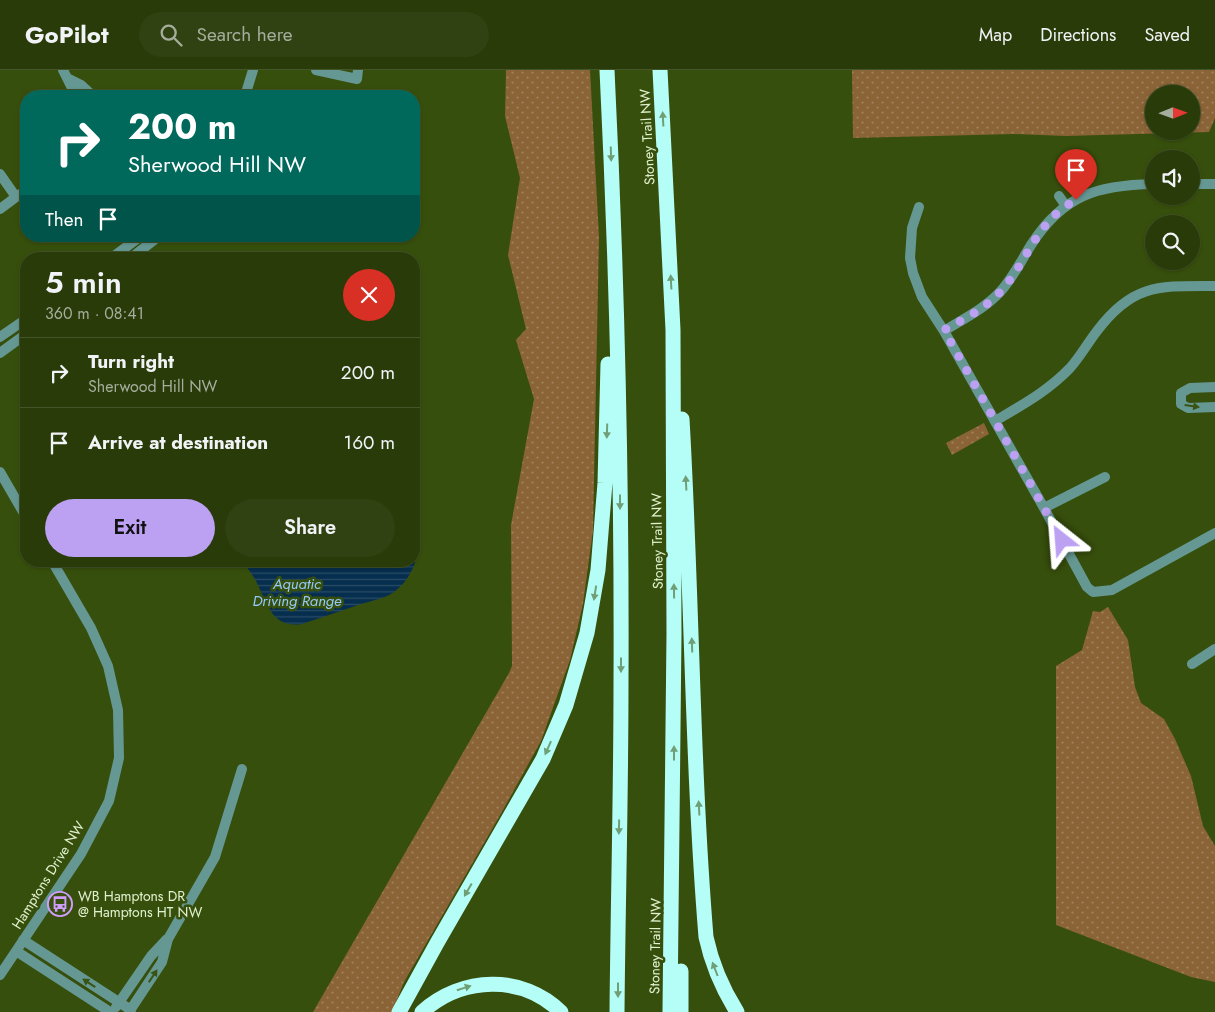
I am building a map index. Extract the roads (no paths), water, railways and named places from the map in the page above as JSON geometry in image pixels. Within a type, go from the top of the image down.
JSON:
[{"type":"highway","points":[[607,70],[620,471],[621,684],[618,1012]]},
{"type":"highway","name":"Stoney Trail NW","points":[[660,70],[673,330],[673,845],[670,1012]]},
{"type":"highway","points":[[399,1012],[543,759],[566,705],[577,671],[593,601],[599,560],[605,483],[608,297],[615,279]]},
{"type":"highway","points":[[673,330],[680,374],[687,495],[698,789],[706,937],[711,959],[720,982],[737,1012]]},
{"type":"highway","points":[[673,845],[681,967],[681,1012]]},
{"type":"highway","points":[[422,1012],[443,997],[460,989],[491,983],[523,988],[536,994],[561,1012]]},
{"type":"street","points":[[247,90],[253,70]]},
{"type":"street","points":[[316,70],[357,79],[358,70]]},
{"type":"street","points":[[66,75],[72,90]]},
{"type":"street","points":[[66,75],[86,90]]},
{"type":"street","points":[[244,90],[249,83]]},
{"type":"street","points":[[2,181],[16,197]]},
{"type":"street","points":[[944,330],[989,303],[1001,291],[1038,234],[1055,214],[1066,206],[1094,192],[1145,184]]},
{"type":"street","points":[[1200,184],[1215,184]]},
{"type":"street","points":[[0,209],[20,194]]},
{"type":"street","points":[[1059,196],[1066,206]]},
{"type":"street","points":[[919,207],[912,228],[910,258],[913,273],[922,297],[944,330],[1087,587],[1093,592],[1112,590],[1215,533]]},
{"type":"street","points":[[119,252],[133,242]]},
{"type":"street","points":[[139,252],[151,242]]},
{"type":"street","points":[[995,421],[1049,388],[1075,363],[1108,318],[1134,297],[1156,288],[1167,286],[1215,286]]},
{"type":"street","points":[[0,337],[20,323]]},
{"type":"street","points":[[0,353],[20,338]]},
{"type":"street","points":[[1215,386],[1190,388],[1180,393],[1181,404],[1188,408],[1215,407]]},
{"type":"street","points":[[0,472],[20,507]]},
{"type":"street","points":[[1044,508],[1105,477]]},
{"type":"street","name":"Hamptons Drive NW","points":[[0,975],[81,854],[109,801],[119,758],[118,710],[108,666],[91,628],[55,567]]},
{"type":"street","points":[[1192,664],[1215,649]]},
{"type":"street","points":[[23,940],[130,1011],[162,962],[168,939],[215,856],[242,769]]},
{"type":"street","points":[[16,950],[111,1012],[151,956],[168,939]]},
{"type":"water","name":"Aquatic Driving Range","points":[[246,567],[414,567],[400,587],[391,594],[302,624],[284,622],[272,613]]},
{"type":"place","name":"WB Hamptons DR @ Hamptons HT NW","points":[[60,904]]}]
